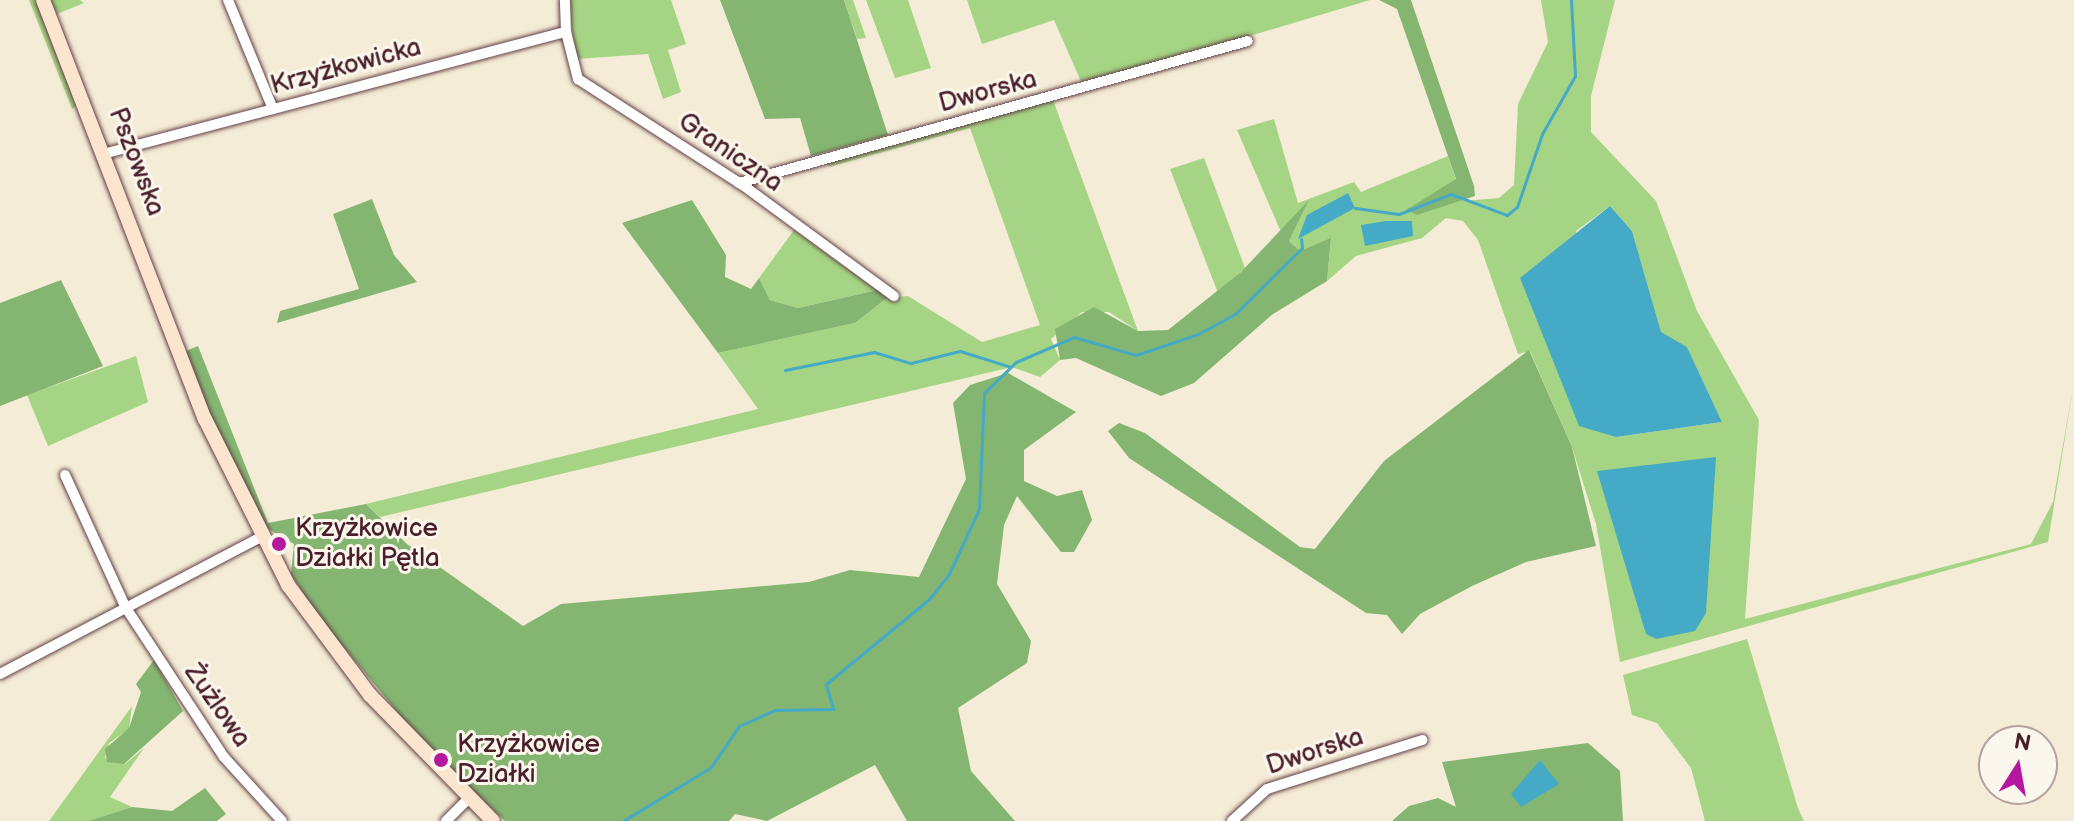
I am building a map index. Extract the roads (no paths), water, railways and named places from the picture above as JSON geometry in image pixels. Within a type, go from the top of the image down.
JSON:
[{"type":"main road","name":"Pszowska","points":[[43,0],[107,153],[205,419],[261,537],[322,633],[436,766],[493,821]]},
{"type":"street","points":[[228,0],[273,109]]},
{"type":"street","points":[[565,0],[566,32]]},
{"type":"street","name":"Krzyżkowicka","points":[[107,153],[566,32]]},
{"type":"street","name":"Graniczna","points":[[566,32],[578,79],[739,183],[894,296]]},
{"type":"street","name":"Dworska","points":[[739,183],[1248,41]]},
{"type":"street","name":"Żużlowa","points":[[65,475],[126,608],[224,757],[282,821]]},
{"type":"street","points":[[0,674],[261,537]]},
{"type":"street","name":"Dworska","points":[[1232,821],[1267,789],[1422,740]]},
{"type":"street","points":[[446,821],[469,798]]},
{"type":"water","points":[[1348,193],[1355,208],[1298,239],[1307,215]]},
{"type":"water","points":[[1610,206],[1632,231],[1661,332],[1687,347],[1722,422],[1616,437],[1579,426],[1520,278]]},
{"type":"water","points":[[1412,221],[1413,236],[1365,246],[1361,225]]},
{"type":"water","points":[[1716,457],[1706,613],[1695,631],[1656,639],[1646,634],[1597,471]]},
{"type":"water","points":[[1540,760],[1559,784],[1521,807],[1511,794]]},
{"type":"waterway","points":[[1355,208],[1399,214],[1451,194],[1507,215],[1517,207],[1542,134],[1575,76],[1571,0]]},
{"type":"waterway","points":[[623,821],[711,767],[739,726],[775,710],[833,709],[826,684],[929,599],[949,574],[979,509],[984,393],[1016,362],[1074,337],[1136,355],[1198,334],[1235,314],[1302,248],[1301,239]]},
{"type":"waterway","points":[[785,370],[874,352],[911,363],[960,351],[1011,367]]},
{"type":"place","name":"Krzyżkowice Działki Pętla","points":[[279,544]]},
{"type":"place","name":"Krzyżkowice Działki","points":[[441,760]]}]
